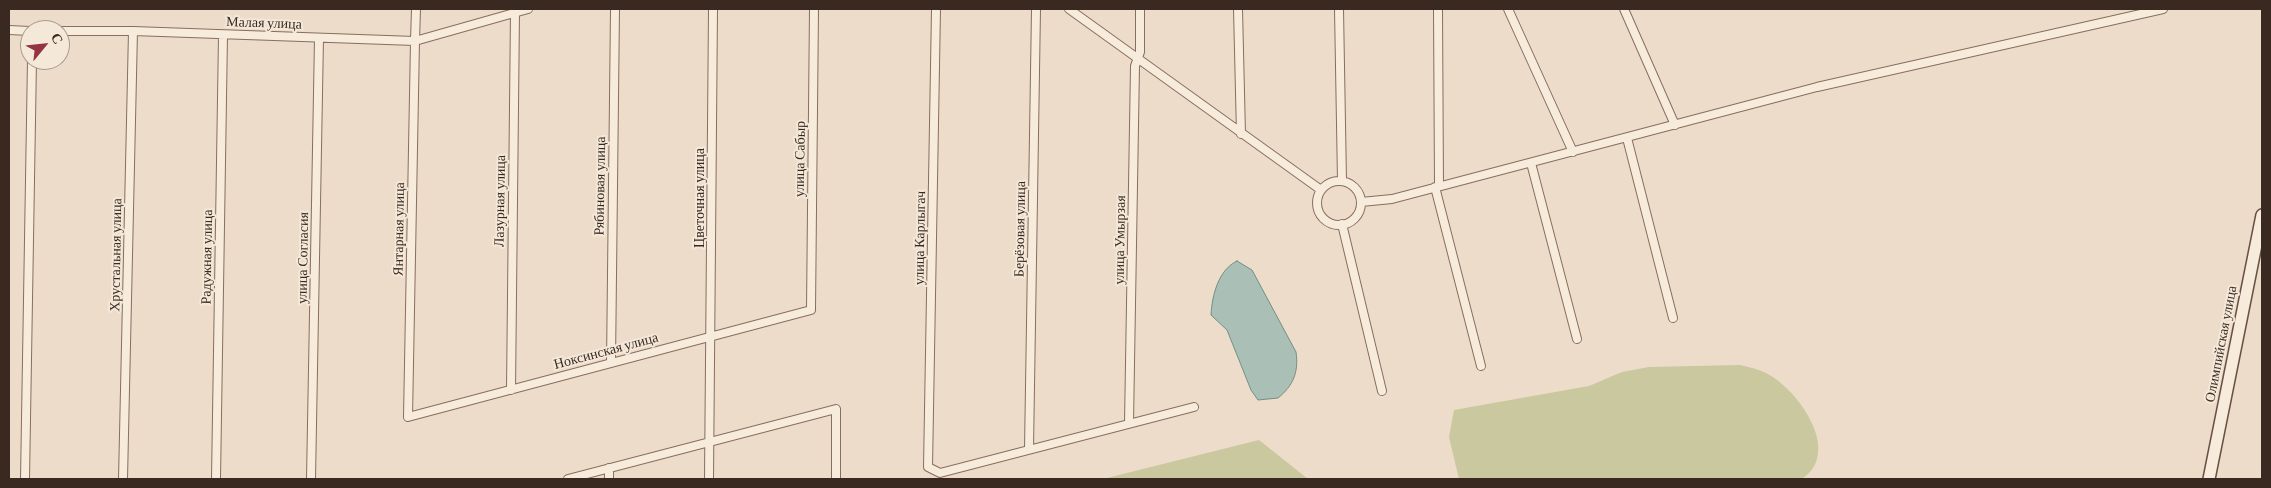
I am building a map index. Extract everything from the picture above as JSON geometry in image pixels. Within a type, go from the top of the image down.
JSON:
[{"type":"street","points":[[415,41],[416,9]]},
{"type":"street","name":"Малая улица","points":[[70,31],[133,31],[415,41],[528,9]]},
{"type":"street","name":"Рябиновая улица","points":[[611,363],[615,9]]},
{"type":"street","name":"Цветочная улица","points":[[708,479],[712,336],[713,9]]},
{"type":"street","name":"улица Сабыр","points":[[811,310],[814,9]]},
{"type":"street","name":"улица Карлыгач","points":[[936,9],[928,467],[940,473],[1029,449]]},
{"type":"street","name":"Берёзовая улица","points":[[1029,449],[1036,9]]},
{"type":"street","points":[[1069,9],[1321,190]]},
{"type":"street","name":"улица Умырзая","points":[[1129,423],[1135,66],[1140,52],[1140,9]]},
{"type":"street","points":[[1238,9],[1241,134]]},
{"type":"street","points":[[1339,9],[1342,181]]},
{"type":"street","points":[[1438,9],[1437,187],[1481,366]]},
{"type":"street","points":[[1508,9],[1573,152]]},
{"type":"street","points":[[1624,9],[1675,125]]},
{"type":"street","points":[[1361,202],[1392,199],[1817,87],[2163,9]]},
{"type":"street","name":"Лазурная улица","points":[[511,390],[515,12]]},
{"type":"street","name":"Хрустальная улица","points":[[123,479],[133,31]]},
{"type":"street","name":"Радужная улица","points":[[216,479],[223,34]]},
{"type":"street","name":"улица Согласия","points":[[312,479],[319,38]]},
{"type":"street","name":"Янтарная улица","points":[[408,417],[415,41]]},
{"type":"street","points":[[25,479],[32,70]]},
{"type":"street","points":[[1627,138],[1673,318]]},
{"type":"street","points":[[1531,163],[1577,340]]},
{"type":"street","points":[[1342,181],[1353,186],[1359,193],[1361,202],[1356,217],[1342,224],[1326,220],[1320,214],[1318,198],[1321,190],[1327,184],[1342,181]]},
{"type":"street","name":"Олимпийская улица","points":[[2209,479],[2262,215]]},
{"type":"street","points":[[1342,224],[1382,391]]},
{"type":"street","name":"Ноксинская улица","points":[[408,417],[811,310]]},
{"type":"street","points":[[1029,449],[1194,406]]},
{"type":"street","points":[[568,479],[836,409],[836,479]]},
{"type":"street","points":[[609,468],[609,479]]},
{"type":"green space","points":[[1740,365],[1766,373],[1778,381],[1802,406],[1811,422],[1817,438],[1818,453],[1814,467],[1802,479],[1459,479],[1449,437],[1454,410],[1589,386],[1622,372],[1649,367]]},
{"type":"green space","points":[[1259,440],[1308,479],[1103,479]]},
{"type":"shaded area","points":[[1237,261],[1252,270],[1296,352],[1297,366],[1294,378],[1288,389],[1278,398],[1258,400],[1251,390],[1227,330],[1211,315],[1217,284],[1230,265]]}]
